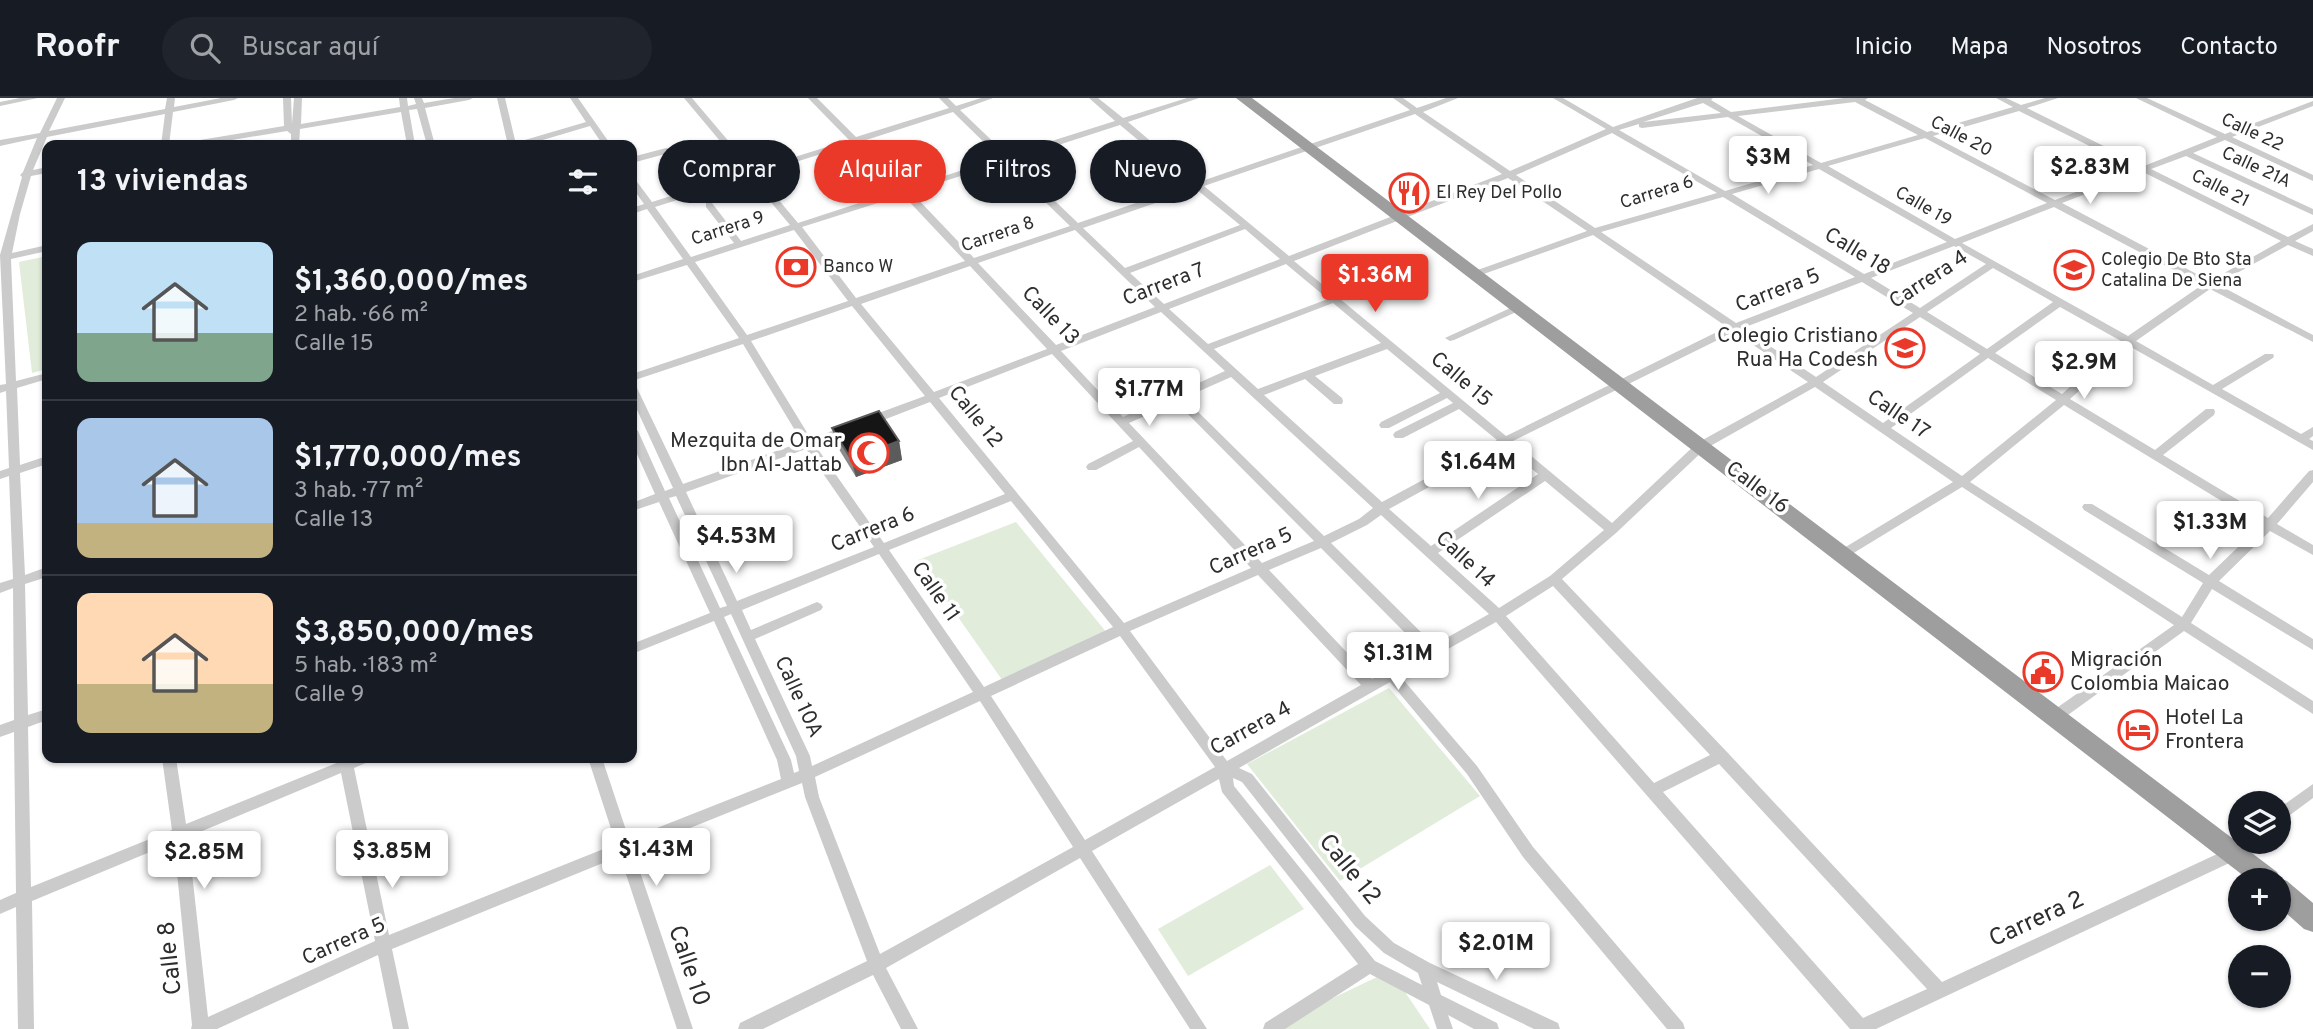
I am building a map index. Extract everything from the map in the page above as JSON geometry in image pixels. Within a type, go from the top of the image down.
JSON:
[{"type":"highway","name":"Calle 16","points":[[1243,98],[2056,716],[2228,837]]},
{"type":"highway","name":"Calle 16","points":[[2248,854],[2259,868]]},
{"type":"highway","points":[[2291,901],[2313,920]]},
{"type":"street","points":[[0,104],[34,98]]},
{"type":"street","points":[[26,1029],[19,582],[15,470],[6,387],[3,258],[24,174],[61,98]]},
{"type":"street","points":[[165,140],[171,98]]},
{"type":"street","points":[[0,143],[234,98]]},
{"type":"street","points":[[286,98],[295,140]]},
{"type":"street","points":[[294,129],[298,99],[310,98]]},
{"type":"street","points":[[404,98],[410,140]]},
{"type":"street","points":[[221,140],[404,108],[419,102],[469,98]]},
{"type":"street","points":[[501,98],[512,140]]},
{"type":"street","points":[[589,98],[575,100],[603,140]]},
{"type":"street","name":"Calle 12","points":[[688,98],[723,140]]},
{"type":"street","name":"Calle 13","points":[[812,98],[855,140]]},
{"type":"street","name":"Calle 14","points":[[943,98],[989,140]]},
{"type":"street","points":[[863,140],[989,98]]},
{"type":"street","name":"Calle 15","points":[[1093,98],[1142,140]]},
{"type":"street","name":"Carrera 9","points":[[1062,140],[1195,98]]},
{"type":"street","name":"Calle 17","points":[[1397,98],[1962,482],[2313,708]]},
{"type":"street","name":"Carrera 8","points":[[1206,182],[1454,98]]},
{"type":"street","name":"Calle 18","points":[[1557,98],[1723,193],[2061,401],[2313,551]]},
{"type":"street","name":"Calle 20","points":[[1856,98],[2313,340]]},
{"type":"street","points":[[1614,129],[1864,98]]},
{"type":"street","name":"Calle 21","points":[[2000,98],[2313,253]]},
{"type":"street","name":"Carrera 6","points":[[1475,274],[1596,231],[2054,98]]},
{"type":"street","name":"Calle 22","points":[[2140,98],[2313,178]]},
{"type":"street","name":"Carrera 7","points":[[637,505],[933,398],[1510,174],[1614,129],[1705,99]]},
{"type":"street","name":"Calle 19","points":[[1705,99],[2313,446]]},
{"type":"street","points":[[419,102],[430,140]]},
{"type":"street","name":"Carrera 5","points":[[200,1029],[386,944],[808,774],[1122,629],[1322,542],[1363,522],[1381,508],[1504,442],[1736,327],[2313,103]]},
{"type":"street","points":[[528,140],[591,123]]},
{"type":"street","name":"Calle 21A","points":[[2185,152],[2313,212]]},
{"type":"street","points":[[637,159],[658,153]]},
{"type":"street","points":[[24,174],[42,171]]},
{"type":"street","name":"Calle 11","points":[[637,189],[745,339],[808,443],[1086,849],[1199,1029]]},
{"type":"street","name":"Calle 15","points":[[1206,195],[1612,530]]},
{"type":"street","points":[[637,209],[658,203]]},
{"type":"street","name":"Calle 12","points":[[776,203],[853,302],[1122,629],[1224,768],[1227,789],[1369,966],[1434,1002]]},
{"type":"street","name":"Carrera 9","points":[[637,277],[865,203]]},
{"type":"street","name":"Calle 13","points":[[916,203],[1371,687]]},
{"type":"street","name":"Calle 14","points":[[1052,203],[1123,272],[1498,615],[1861,1029]]},
{"type":"street","name":"Carrera 8","points":[[637,376],[1146,203]]},
{"type":"street","points":[[709,205],[739,244]]},
{"type":"street","points":[[1123,272],[1245,226]]},
{"type":"street","points":[[1843,554],[1962,482],[2061,401],[2128,341],[2207,286],[2313,227]]},
{"type":"street","points":[[3,258],[42,249]]},
{"type":"street","name":"Carrera 4","points":[[746,1029],[876,965],[1498,615],[1554,579],[1612,530],[1701,446],[1815,382],[1993,264]]},
{"type":"street","points":[[1207,348],[1333,300]]},
{"type":"street","points":[[1883,428],[2060,302]]},
{"type":"street","points":[[1450,338],[1519,307]]},
{"type":"street","points":[[1256,394],[1387,345]]},
{"type":"street","points":[[2214,389],[2269,356]]},
{"type":"street","points":[[1121,422],[1233,372]]},
{"type":"street","points":[[1307,375],[1338,401]]},
{"type":"street","points":[[6,387],[42,377]]},
{"type":"street","points":[[1385,425],[1447,394]]},
{"type":"street","points":[[1177,397],[1433,652]]},
{"type":"street","name":"Calle 10A","points":[[637,399],[808,774],[812,797],[876,965],[910,1029]]},
{"type":"street","points":[[1399,435],[1460,404]]},
{"type":"street","points":[[2154,456],[2210,412]]},
{"type":"street","points":[[2301,439],[2313,431]]},
{"type":"street","name":"Calle 10A","points":[[637,442],[784,761],[789,782]]},
{"type":"street","points":[[1092,467],[1140,442]]},
{"type":"street","points":[[0,475],[42,462]]},
{"type":"street","points":[[2056,716],[2184,624],[2211,581],[2269,525],[2313,474]]},
{"type":"street","points":[[1430,553],[1545,475]]},
{"type":"street","name":"Carrera 6","points":[[637,647],[1013,496]]},
{"type":"street","points":[[2088,507],[2313,645]]},
{"type":"street","points":[[0,588],[42,574]]},
{"type":"street","points":[[1554,579],[1940,991]]},
{"type":"street","points":[[747,637],[817,607]]},
{"type":"street","points":[[1391,676],[1472,770],[1528,852],[1677,1029]]},
{"type":"street","points":[[0,731],[42,716]]},
{"type":"street","points":[[1653,790],[1722,756]]},
{"type":"street","name":"Calle 8","points":[[170,763],[180,832],[200,1029]]},
{"type":"street","points":[[0,907],[341,763]]},
{"type":"street","points":[[346,763],[386,944],[401,1029]]},
{"type":"street","name":"Calle 10","points":[[597,763],[685,1029]]},
{"type":"street","name":"Calle 12","points":[[1224,768],[1247,778],[1360,921],[1390,948],[1424,968]]},
{"type":"street","points":[[2291,808],[2313,790]]},
{"type":"street","name":"Carrera 2","points":[[1861,1029],[2228,854]]},
{"type":"street","points":[[1270,1029],[1369,966]]},
{"type":"street","points":[[1424,968],[1445,1029]]},
{"type":"street","points":[[1424,968],[1552,1029]]},
{"type":"street","points":[[1434,1002],[1491,1029]]},
{"type":"green space","points":[[42,257],[42,370],[32,373],[19,262]]},
{"type":"green space","points":[[1016,522],[1107,633],[1005,684],[918,560]]},
{"type":"green space","points":[[1389,688],[1480,796],[1340,881],[1247,764]]},
{"type":"green space","points":[[1270,865],[1304,909],[1188,976],[1158,929]]},
{"type":"green space","points":[[1377,977],[1405,992],[1430,1029],[1280,1029],[1306,1011]]},
{"type":"building","points":[[879,411],[899,441],[851,459],[832,428]]},
{"type":"place","name":"El Rey Del Pollo","points":[[1409,193]]},
{"type":"place","name":"Banco W","points":[[796,267]]},
{"type":"place","name":"Colegio De Bto Sta Catalina De Siena","points":[[2074,270]]},
{"type":"place","name":"Colegio Cristiano Rua Ha Codesh","points":[[1905,348]]},
{"type":"place","name":"Mezquita de Omar Ibn Al-Jattab","points":[[869,453]]},
{"type":"place","name":"Migración Colombia Maicao","points":[[2043,672]]},
{"type":"place","name":"Hotel La Frontera","points":[[2138,730]]}]
